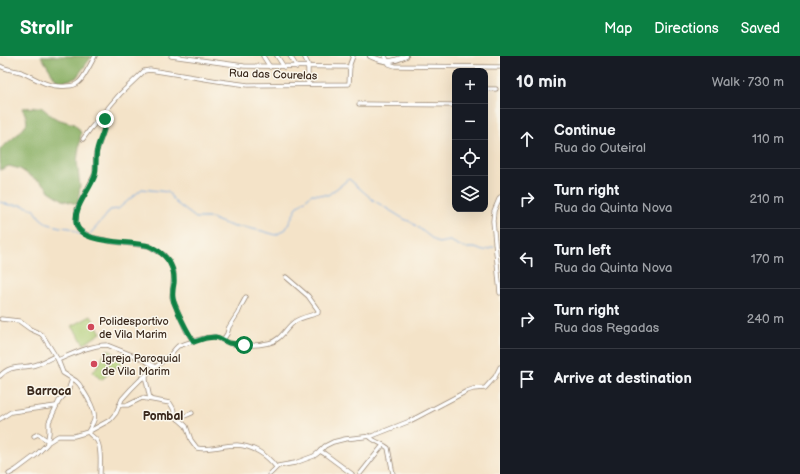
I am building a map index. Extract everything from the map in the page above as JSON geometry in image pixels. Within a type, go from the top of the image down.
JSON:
[{"type":"street","points":[[0,66],[9,70],[18,71],[44,83],[69,86],[75,85],[81,80],[95,56]]},
{"type":"street","points":[[171,56],[236,66],[270,67],[350,67],[350,62],[353,56]]},
{"type":"street","points":[[263,56],[270,67]]},
{"type":"street","points":[[277,56],[284,67]]},
{"type":"street","points":[[290,56],[297,67]]},
{"type":"street","points":[[304,56],[308,62],[308,84]]},
{"type":"street","points":[[370,56],[382,57],[392,61],[406,56]]},
{"type":"street","points":[[392,61],[391,65],[397,66],[452,68]]},
{"type":"street","points":[[486,68],[500,66]]},
{"type":"street","name":"Rua das Courelas","points":[[106,112],[120,94],[144,71],[150,70],[218,81],[248,84],[349,84],[350,67]]},
{"type":"street","points":[[488,89],[496,89]]},
{"type":"street","points":[[359,104],[452,105]]},
{"type":"street","points":[[83,139],[90,128],[106,112]]},
{"type":"street","points":[[106,112],[106,124],[96,152],[95,174],[78,209],[76,221],[77,227],[79,230],[91,237],[114,242],[149,246],[164,255],[169,261],[174,273],[173,300],[186,330],[194,342]]},
{"type":"street","points":[[500,196],[493,218],[500,293]]},
{"type":"street","points":[[8,474],[16,470],[48,442],[58,436],[74,436],[88,432],[111,419],[116,413],[122,399],[136,383],[170,355],[177,347],[213,337],[230,343],[248,346],[271,343],[297,320],[318,313],[318,310],[308,296],[286,277]]},
{"type":"street","points":[[223,340],[238,313],[240,306],[246,298]]},
{"type":"street","points":[[2,319],[17,320],[43,336],[63,373],[78,383],[93,409],[95,418],[88,432]]},
{"type":"street","points":[[0,376],[13,367],[20,368],[34,365],[107,345],[142,359],[156,367]]},
{"type":"street","points":[[270,474],[276,468],[314,456],[328,444],[337,440],[369,436],[414,419],[467,391],[486,388],[495,378],[500,367]]},
{"type":"street","points":[[146,375],[150,400]]},
{"type":"street","points":[[48,442],[50,433],[49,422],[56,406],[68,391],[72,378]]},
{"type":"street","points":[[119,405],[130,405],[140,398],[170,403],[178,419],[186,426],[191,440],[197,448],[205,449],[236,445],[246,447],[265,455],[270,459],[276,468]]},
{"type":"street","points":[[0,419],[11,412],[56,406]]},
{"type":"street","points":[[178,419],[192,413]]},
{"type":"street","points":[[88,432],[98,444],[100,474]]},
{"type":"street","points":[[34,436],[38,434],[48,442]]},
{"type":"street","points":[[369,436],[371,439],[387,447],[393,474]]},
{"type":"street","points":[[360,474],[383,445]]},
{"type":"street","points":[[320,451],[352,474]]},
{"type":"green space","points":[[41,56],[92,56],[76,78],[58,83]]},
{"type":"green space","points":[[41,107],[57,119],[74,124],[81,133],[77,161],[80,187],[77,204],[63,200],[49,191],[40,181],[20,169],[9,166],[0,170],[0,149],[18,134],[27,123],[26,116],[22,108]]},
{"type":"green space","points":[[91,316],[101,333],[84,344],[72,326]]},
{"type":"green space","points":[[108,349],[124,361],[101,380],[93,372]]},
{"type":"waterway","points":[[90,234],[110,210],[118,209],[142,189],[168,192],[176,203],[196,218],[210,218],[234,227],[243,227],[276,235],[286,229],[297,207],[312,194],[328,195],[349,179],[373,200],[411,222],[438,243],[450,241],[464,248],[475,248],[483,251],[494,247]]},
{"type":"waterway","points":[[0,202],[9,205],[21,205],[34,209],[40,218],[48,224],[70,228],[85,237],[88,236]]},
{"type":"place","name":"Polidesportivo de Vila Marim","points":[[91,327]]},
{"type":"place","name":"Igreja Paroquial de Vila Marim","points":[[94,364]]},
{"type":"district","name":"Barroca","points":[[49,391]]},
{"type":"district","name":"Pombal","points":[[163,416]]},
{"type":"route","points":[[105,119],[106,124],[96,152],[95,174],[78,209],[76,221],[77,227],[86,235],[91,237],[114,242],[149,246],[157,250],[164,255],[171,265],[174,275],[173,300],[186,330],[194,342],[215,337],[229,343],[244,345]]}]
